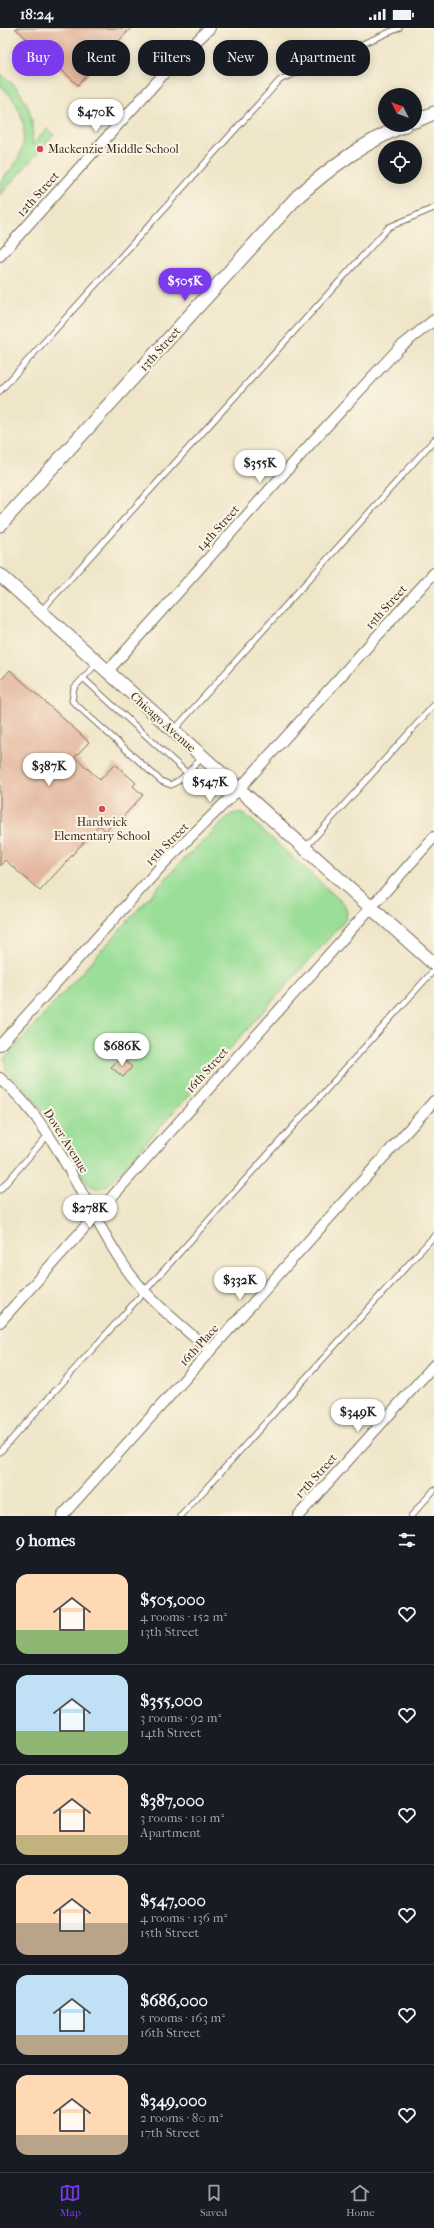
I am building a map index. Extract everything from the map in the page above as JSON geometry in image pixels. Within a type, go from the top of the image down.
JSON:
[{"type":"street","name":"12th Street","points":[[0,256],[170,67],[210,28]]},
{"type":"street","points":[[422,118],[434,113]]},
{"type":"street","name":"13th Street","points":[[0,526],[297,197],[326,171],[356,150],[391,132]]},
{"type":"street","name":"14th Street","points":[[108,672],[313,441],[399,348],[434,320]]},
{"type":"street","name":"15th Street","points":[[0,1045],[166,861],[239,789],[434,573]]},
{"type":"street","name":"Chicago Avenue","points":[[0,575],[434,964]]},
{"type":"street","name":"16th Street","points":[[0,1322],[434,837]]},
{"type":"street","name":"Dover Avenue","points":[[0,1078],[27,1104],[49,1133],[123,1264],[144,1290],[210,1351]]},
{"type":"street","name":"16th Place","points":[[62,1516],[434,1101]]},
{"type":"street","name":"17th Street","points":[[298,1516],[434,1365]]},
{"type":"lane","points":[[0,391],[280,80],[398,28]]},
{"type":"lane","points":[[41,612],[389,227],[434,208]]},
{"type":"lane","points":[[173,731],[434,440]]},
{"type":"lane","points":[[98,662],[74,688],[72,702],[161,781],[172,785],[203,757]]},
{"type":"lane","points":[[83,678],[187,773]]},
{"type":"lane","points":[[304,848],[434,705]]},
{"type":"lane","points":[[0,1452],[144,1290],[434,970]]},
{"type":"lane","points":[[0,1190],[49,1133]]},
{"type":"lane","points":[[181,1516],[434,1236]]},
{"type":"lane","points":[[411,1516],[434,1490]]},
{"type":"green space","points":[[0,74],[9,80],[16,88],[27,105],[32,124],[32,145],[47,129],[54,135],[0,195],[1,183],[14,166],[21,151],[24,130],[19,110],[8,93],[0,85]]},
{"type":"green space","points":[[240,813],[248,817],[344,904],[347,912],[346,919],[108,1185],[102,1188],[91,1186],[86,1182],[52,1123],[33,1099],[6,1070],[5,1058],[179,864],[228,817],[232,814]]},
{"type":"building","points":[[15,28],[131,28],[120,40],[72,40],[72,76],[86,76],[78,85],[64,72],[64,40],[28,40]]},
{"type":"building","points":[[10,670],[89,742],[75,757],[100,780],[115,764],[136,783],[133,786],[143,795],[120,820],[118,818],[106,831],[99,825],[40,891],[5,860],[0,866],[0,681]]},
{"type":"building","points":[[121,1057],[132,1067],[123,1077],[111,1067]]},
{"type":"place","name":"Mackenzie Middle School","points":[[40,149]]},
{"type":"place","name":"Hardwick Elementary School","points":[[102,809]]}]
